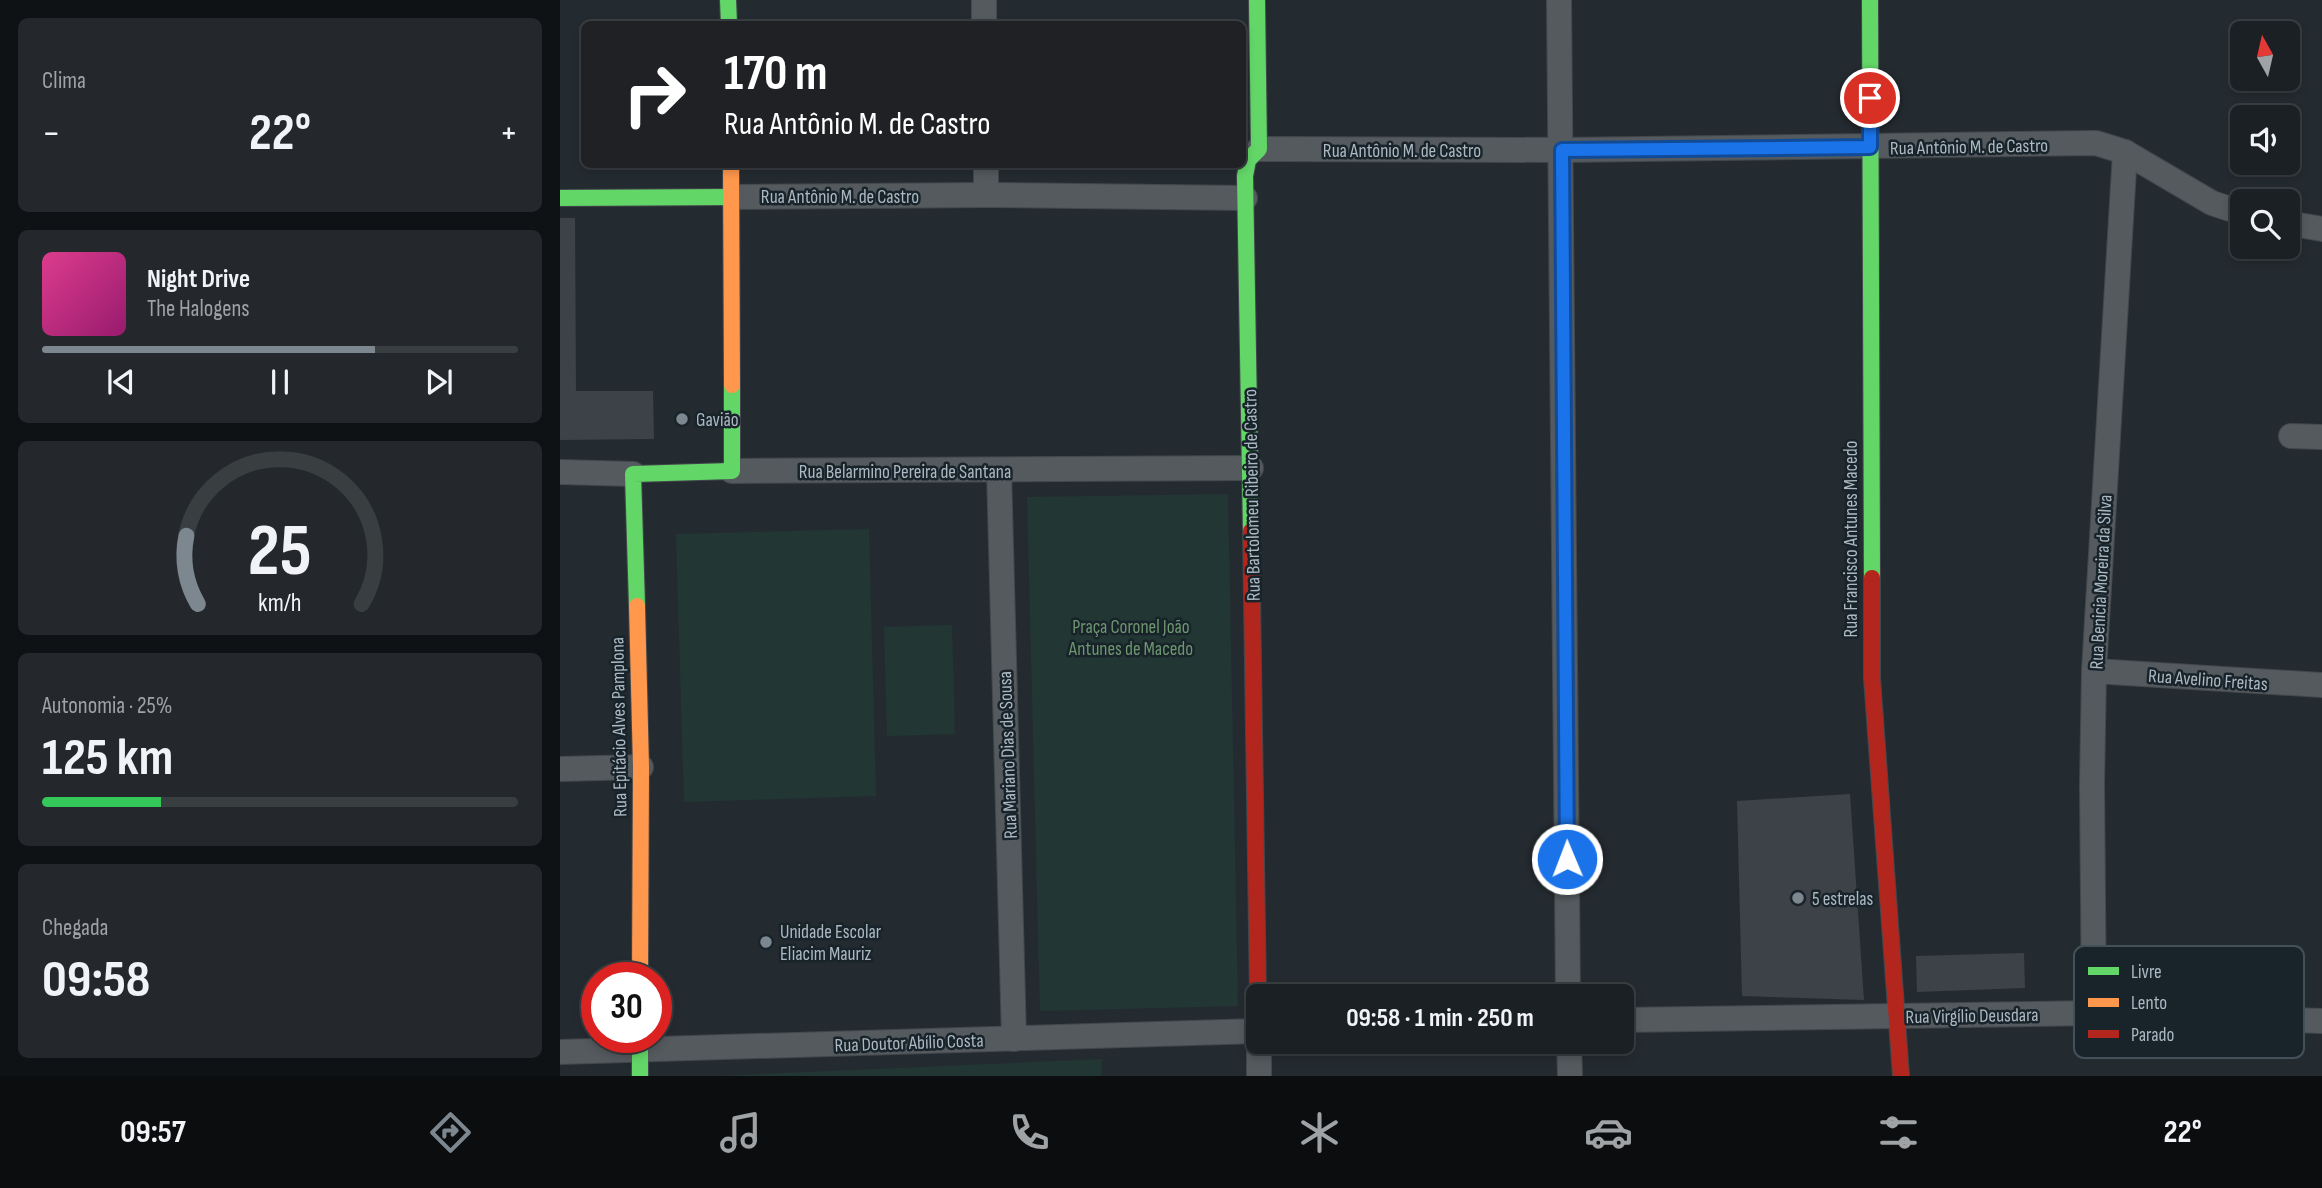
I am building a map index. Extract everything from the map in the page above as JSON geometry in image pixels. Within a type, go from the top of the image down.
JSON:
[{"type":"street","points":[[729,0],[729,21]]},
{"type":"street","points":[[984,0],[984,21]]},
{"type":"street","name":"Rua Bartolomeu Ribeiro de Castro","points":[[1257,0],[1259,149],[1248,159],[1245,198],[1258,984]]},
{"type":"street","points":[[1559,0],[1569,984]]},
{"type":"street","name":"Rua Francisco Antunes Macedo","points":[[1870,0],[1872,678],[1900,1076]]},
{"type":"street","name":"Rua Antônio M. de Castro","points":[[1259,149],[1562,150],[2096,144],[2125,152],[2213,203],[2230,209]]},
{"type":"street","name":"Rua Benicia Moreira da Silva","points":[[2093,946],[2094,671],[2125,152]]},
{"type":"street","points":[[731,168],[732,471]]},
{"type":"street","points":[[986,168],[986,195]]},
{"type":"street","name":"Rua Antônio M. de Castro","points":[[560,198],[986,195],[1245,198]]},
{"type":"street","points":[[2300,225],[2322,229]]},
{"type":"street","points":[[2291,436],[2322,436]]},
{"type":"street","name":"Rua Belarmino Pereira de Santana","points":[[560,472],[633,474],[1251,468]]},
{"type":"street","name":"Rua Mariano Dias de Sousa","points":[[999,470],[1014,1039]]},
{"type":"street","name":"Rua Epitácio Alves Pamplona","points":[[633,474],[641,767],[640,962]]},
{"type":"street","name":"Rua Avelino Freitas","points":[[2094,671],[2322,685]]},
{"type":"street","points":[[560,769],[641,767]]},
{"type":"street","name":"Rua Virgílio Deusdara","points":[[1634,1020],[2074,1013]]},
{"type":"street","name":"Rua Virgílio Deusdara","points":[[2304,1020],[2322,1021]]},
{"type":"street","name":"Rua Doutor Abílio Costa","points":[[672,1044],[1014,1039],[1246,1031]]},
{"type":"street","name":"Rua Doutor Abílio Costa","points":[[560,1052],[581,1050]]},
{"type":"street","points":[[639,1076],[640,1053]]},
{"type":"street","points":[[1259,1054],[1259,1076]]},
{"type":"street","points":[[1569,1054],[1570,1076]]},
{"type":"green space","name":"Praça Coronel João Antunes de Macedo","points":[[1228,494],[1238,1006],[1040,1011],[1027,497]]},
{"type":"green space","points":[[869,529],[876,796],[684,802],[676,534]]},
{"type":"green space","points":[[952,625],[955,734],[887,736],[884,627]]},
{"type":"green space","points":[[1101,1059],[1101,1076],[717,1076]]},
{"type":"building","points":[[560,218],[575,218],[576,391],[653,391],[654,439],[560,440]]},
{"type":"building","name":"5 estrelas","points":[[1850,794],[1864,1000],[1742,996],[1737,801]]},
{"type":"building","points":[[2024,953],[2025,988],[1917,992],[1916,956]]},
{"type":"traffic: fast","points":[[728,0],[729,21]]},
{"type":"traffic: fast","points":[[1251,531],[1245,176],[1248,160],[1259,149],[1257,0]]},
{"type":"traffic: fast","points":[[1870,0],[1872,578]]},
{"type":"traffic: fast","points":[[560,198],[731,197]]},
{"type":"traffic: fast","points":[[637,606],[633,474],[732,471],[732,385]]},
{"type":"traffic: fast","points":[[640,1053],[640,1076]]},
{"type":"traffic: slow","points":[[731,168],[732,385]]},
{"type":"traffic: slow","points":[[637,606],[641,767],[640,962]]},
{"type":"traffic: jam","points":[[1251,531],[1258,984]]},
{"type":"traffic: jam","points":[[1872,578],[1872,678],[1901,1076]]},
{"type":"place","name":"Gavião","points":[[682,419]]},
{"type":"place","name":"5 estrelas","points":[[1798,898]]},
{"type":"place","name":"Unidade Escolar Eliacim Mauriz","points":[[766,942]]},
{"type":"route","points":[[1567,859],[1562,150],[1870,147],[1870,98]]}]
